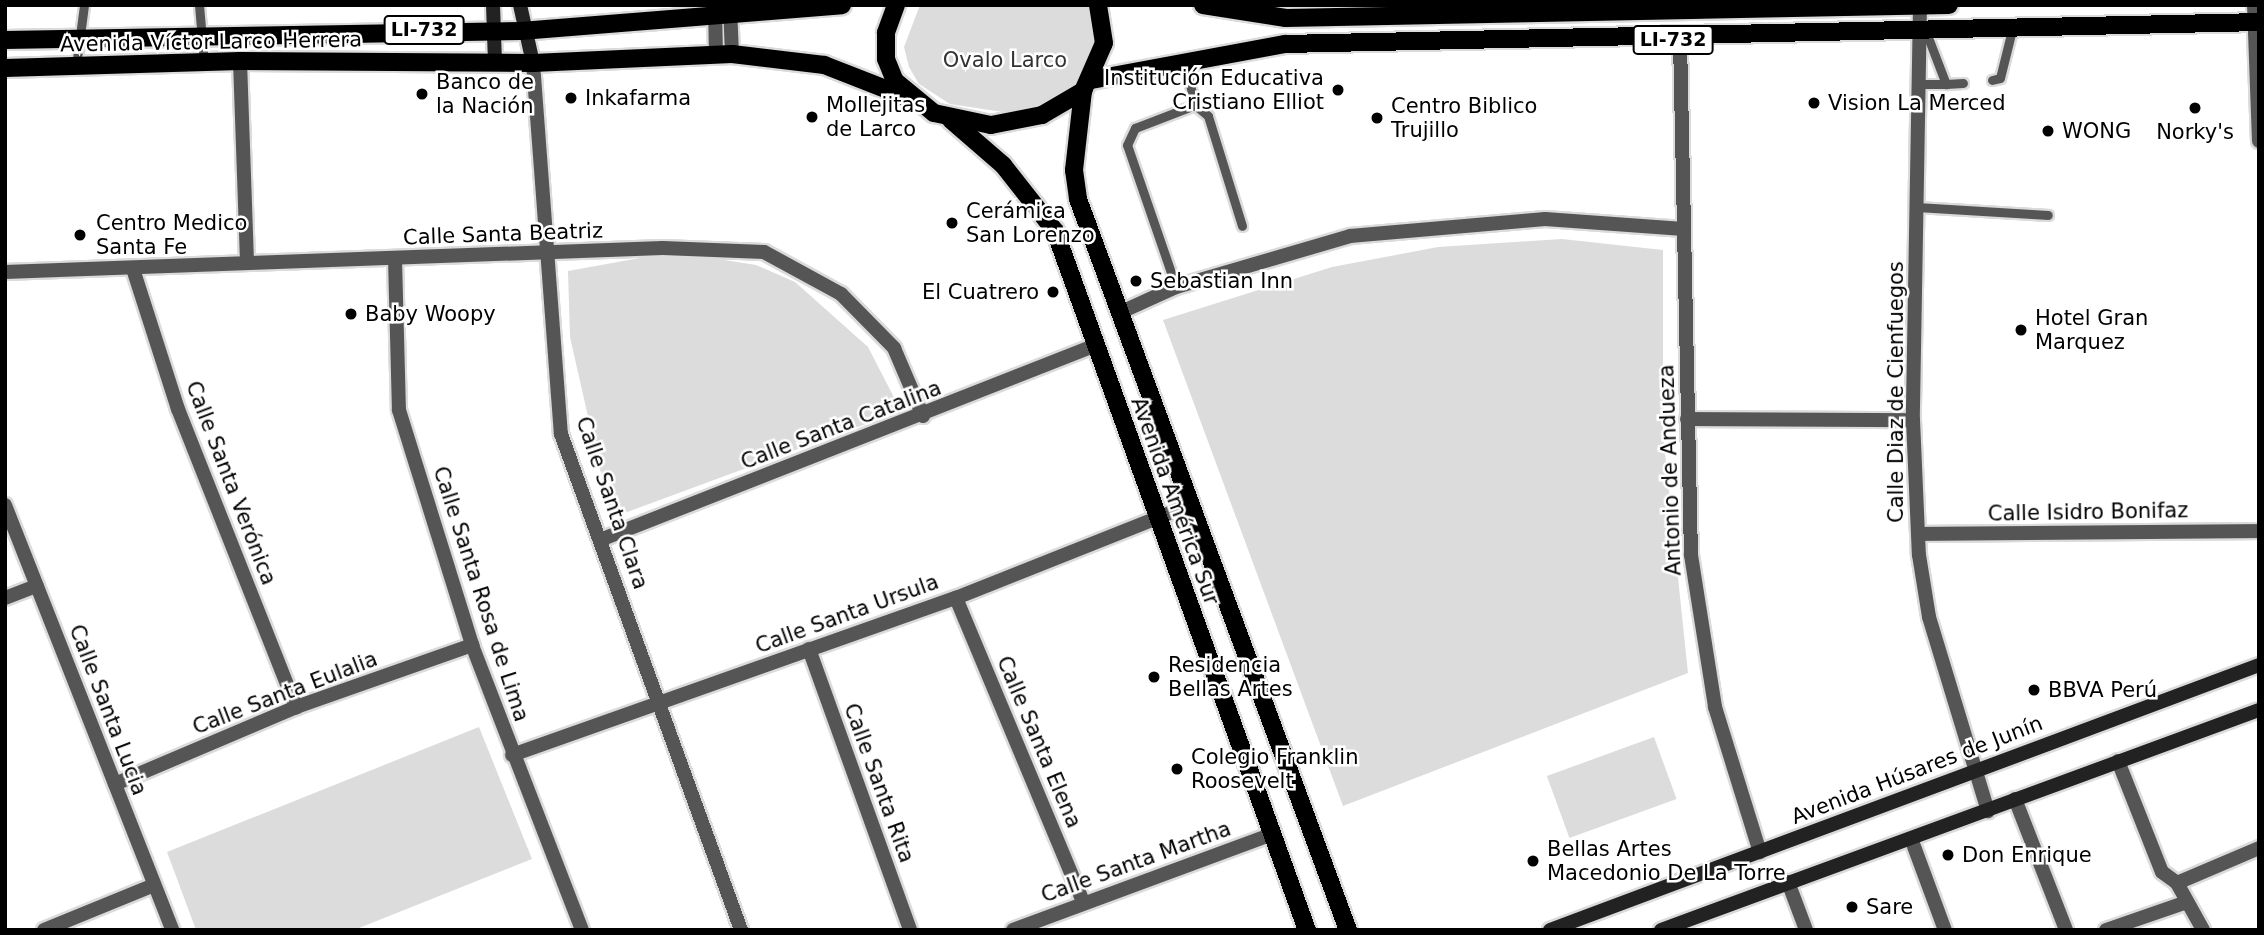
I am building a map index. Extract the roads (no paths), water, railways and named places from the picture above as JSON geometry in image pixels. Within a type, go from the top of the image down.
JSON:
[{"type":"main road","name":"Avenida Víctor Larco Herrera","points":[[5,40],[494,29],[521,31],[723,12],[842,5]]},
{"type":"main road","points":[[897,5],[886,33],[886,59],[914,100]]},
{"type":"main road","name":"Avenida América Sur","points":[[1098,5],[1104,43],[1087,85],[1074,170],[1078,199],[1348,930]]},
{"type":"main road","name":"LI-732","points":[[1203,5],[1286,18],[1949,5]]},
{"type":"main road","name":"LI-732","points":[[1087,85],[1115,80],[1184,59],[1285,44],[1680,40],[2012,30],[2256,17]]},
{"type":"main road","name":"Avenida Víctor Larco Herrera","points":[[5,68],[240,61],[533,64],[724,55],[824,65],[914,100],[951,120]]},
{"type":"main road","points":[[951,120],[991,124],[1042,115],[1087,85]]},
{"type":"main road","name":"Avenida América Sur","points":[[951,120],[1026,189],[1055,231],[1155,518],[1307,930]]},
{"type":"street","points":[[493,5],[495,63]]},
{"type":"street","name":"Calle Santa Clara","points":[[520,5],[521,31],[533,64],[543,257],[561,434],[663,704],[741,930]]},
{"type":"street","name":"Calle Diaz de Cienfuegos","points":[[1920,6],[1922,32],[1918,84],[1913,420],[1918,534],[1929,617],[1988,810]]},
{"type":"street","points":[[723,12],[724,55]]},
{"type":"street","points":[[2256,17],[2259,141]]},
{"type":"street","points":[[1285,44],[1286,18]]},
{"type":"street","name":"Antonio de Andueza","points":[[1680,40],[1691,555],[1714,707],[1760,852]]},
{"type":"street","points":[[240,61],[247,262]]},
{"type":"street","points":[[1119,313],[1176,288],[1350,236],[1433,225],[1545,219],[1684,229]]},
{"type":"street","name":"Calle Santa Beatriz","points":[[5,272],[134,272],[247,262],[543,257],[663,248],[764,252],[841,294],[894,348],[923,416]]},
{"type":"street","name":"Calle Santa Rosa de Lima","points":[[395,258],[399,410],[472,645],[582,930]]},
{"type":"street","name":"Calle Santa Verónica","points":[[134,272],[177,409],[296,707]]},
{"type":"street","name":"Calle Santa Catalina","points":[[600,540],[923,416],[1096,345]]},
{"type":"street","points":[[1686,419],[1913,420]]},
{"type":"street","name":"Calle Santa Ursula","points":[[513,755],[956,598],[1192,504]]},
{"type":"street","name":"Calle Santa Lucia","points":[[5,505],[172,930]]},
{"type":"street","name":"Calle Isidro Bonifaz","points":[[1918,534],[2259,531]]},
{"type":"street","points":[[5,598],[37,586]]},
{"type":"street","name":"Calle Santa Elena","points":[[956,598],[1083,902]]},
{"type":"street","name":"Calle Santa Eulalia","points":[[115,784],[296,707],[472,645]]},
{"type":"street","name":"Calle Santa Rita","points":[[809,649],[910,930]]},
{"type":"street","name":"Avenida Húsares de Junín","points":[[1550,930],[2259,665]]},
{"type":"street","points":[[1661,930],[1912,841],[2015,799],[2259,710]]},
{"type":"street","points":[[2118,761],[2162,872],[2177,883],[2184,903],[2203,930]]},
{"type":"street","points":[[2015,799],[2066,930]]},
{"type":"street","name":"Calle Santa Martha","points":[[1013,930],[1273,834]]},
{"type":"street","points":[[1912,841],[1945,930]]},
{"type":"street","points":[[2177,883],[2259,848]]},
{"type":"street","points":[[1788,883],[1806,930]]},
{"type":"street","points":[[44,930],[154,885]]},
{"type":"street","points":[[2106,930],[2184,903]]},
{"type":"lane","points":[[76,66],[84,5]]},
{"type":"lane","points":[[199,5],[205,62]]},
{"type":"lane","points":[[1992,80],[2000,78],[2012,30]]},
{"type":"lane","points":[[1922,32],[1946,83]]},
{"type":"lane","points":[[1184,59],[1195,105],[1209,116],[1242,226]]},
{"type":"lane","points":[[1918,84],[1963,83]]},
{"type":"lane","points":[[1176,288],[1128,145],[1135,128],[1195,105]]},
{"type":"lane","points":[[1917,207],[2049,215]]},
{"type":"place","name":"Institución Educativa Cristiano Elliot","points":[[1338,90]]},
{"type":"place","name":"Banco de la Nación","points":[[422,94]]},
{"type":"place","name":"Inkafarma","points":[[571,98]]},
{"type":"place","name":"Vision La Merced","points":[[1814,103]]},
{"type":"place","name":"Norky's","points":[[2195,108]]},
{"type":"place","name":"Mollejitas de Larco","points":[[812,117]]},
{"type":"place","name":"Centro Biblico Trujillo","points":[[1377,118]]},
{"type":"place","name":"WONG","points":[[2048,131]]},
{"type":"place","name":"Cerámica San Lorenzo","points":[[952,223]]},
{"type":"place","name":"Centro Medico Santa Fe","points":[[80,235]]},
{"type":"place","name":"Sebastian Inn","points":[[1136,281]]},
{"type":"place","name":"El Cuatrero","points":[[1053,292]]},
{"type":"place","name":"Baby Woopy","points":[[351,314]]},
{"type":"place","name":"Hotel Gran Marquez","points":[[2021,330]]},
{"type":"place","name":"Residencia Bellas Artes","points":[[1154,677]]},
{"type":"place","name":"BBVA Perú","points":[[2034,690]]},
{"type":"place","name":"Colegio Franklin Roosevelt","points":[[1177,769]]},
{"type":"place","name":"Don Enrique","points":[[1948,855]]},
{"type":"place","name":"Bellas Artes Macedonio De La Torre","points":[[1533,861]]},
{"type":"place","name":"Sare","points":[[1852,907]]},
{"type":"park label","name":"Ovalo Larco","points":[[1005,60]]}]
